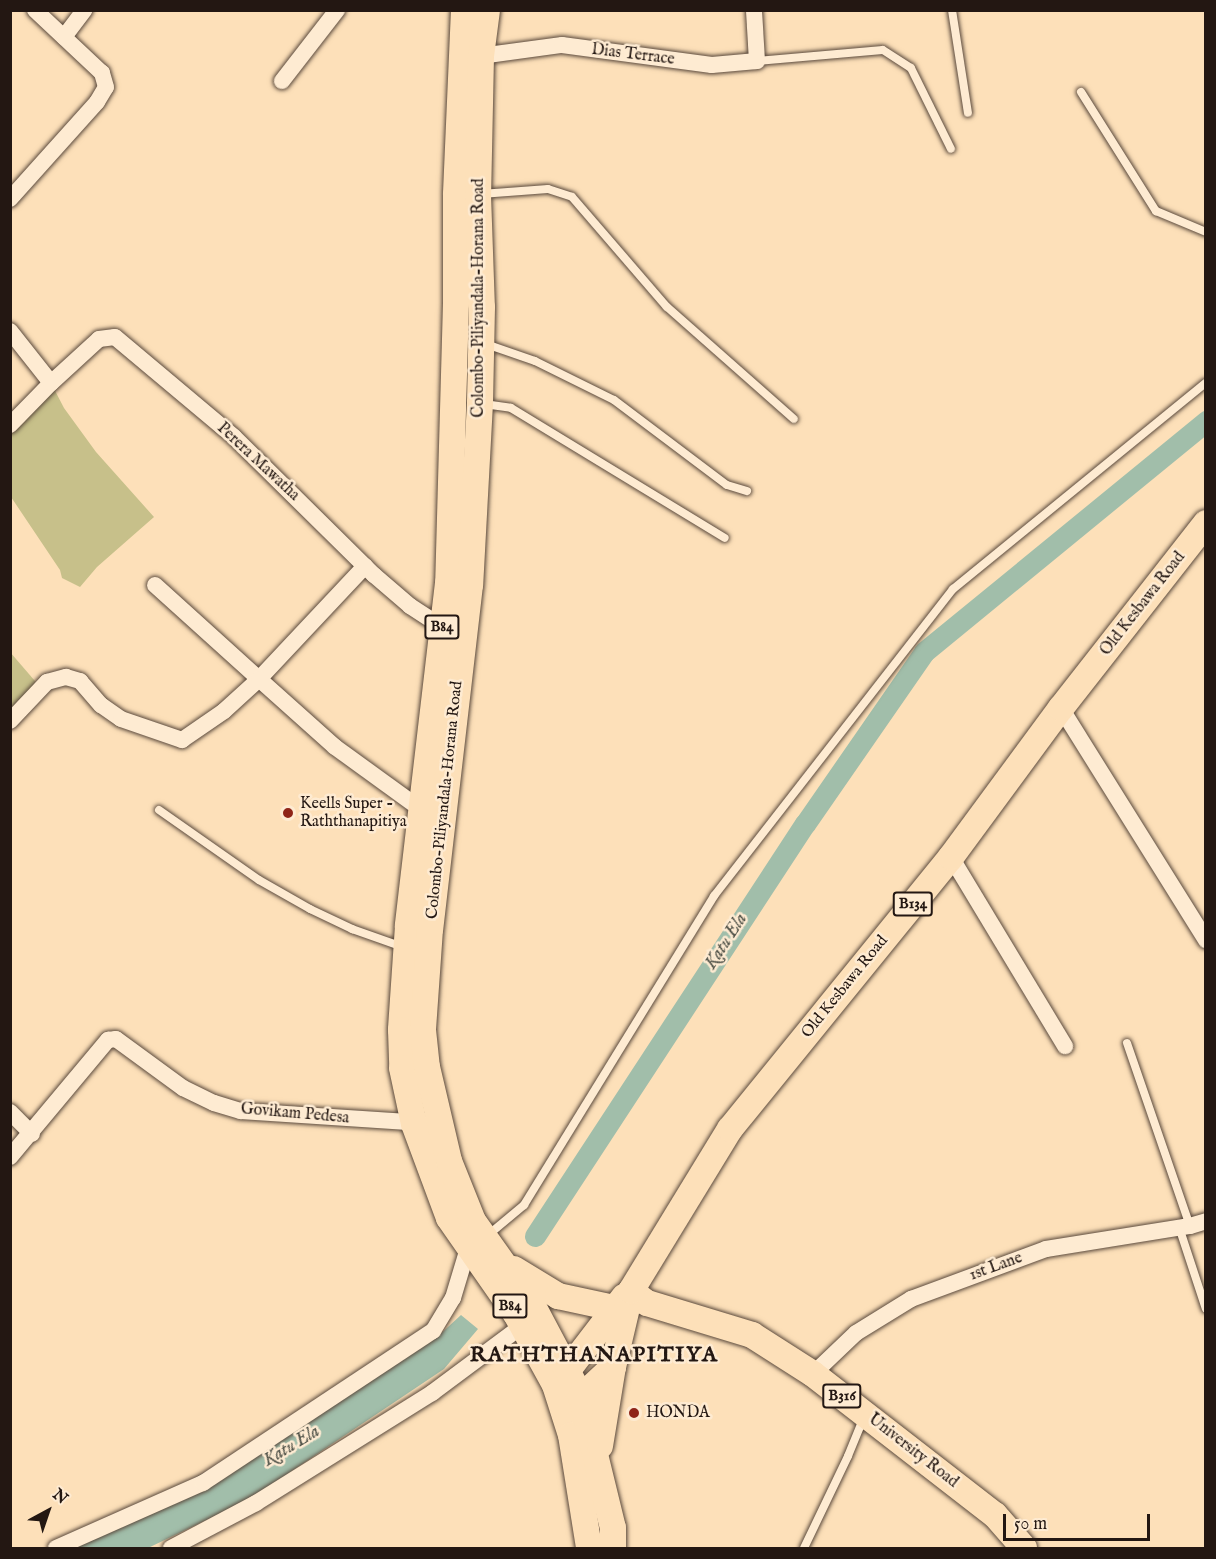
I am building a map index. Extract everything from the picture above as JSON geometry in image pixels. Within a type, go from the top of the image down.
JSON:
[{"type":"main road","name":"Colombo-Piliyandala-Horana Road","points":[[464,10],[470,57],[482,308],[480,403],[470,585],[453,629],[422,810],[407,948],[401,1030],[402,1059],[414,1124],[441,1200],[476,1243],[555,1385],[571,1435],[589,1548]]},
{"type":"main road","name":"Colombo-Piliyandala-Horana Road","points":[[487,10],[470,57],[448,583],[453,629],[423,1030],[427,1067],[449,1161],[473,1221],[476,1243],[501,1261],[532,1304],[581,1397],[598,1459],[613,1528],[613,1548]]},
{"type":"main road","name":"Old Kesbawa Road","points":[[568,1370],[623,1300],[730,1129],[951,857],[1061,708],[1206,523]]},
{"type":"main road","name":"University Road","points":[[501,1261],[538,1286],[558,1296],[647,1303],[752,1335],[813,1374],[995,1515],[1024,1548]]},
{"type":"main road","name":"Old Kesbawa Road","points":[[598,1459],[623,1300]]},
{"type":"main road","points":[[581,1397],[613,1367]]},
{"type":"street","points":[[10,199],[97,102],[106,87],[102,73],[35,10]]},
{"type":"street","points":[[64,37],[84,10]]},
{"type":"street","points":[[282,81],[337,10]]},
{"type":"street","points":[[754,10],[757,61]]},
{"type":"street","name":"Dias Terrace","points":[[470,57],[562,45],[712,65],[757,61]]},
{"type":"street","points":[[10,331],[51,383]]},
{"type":"street","name":"Perera Mawatha","points":[[10,425],[99,339],[115,337],[234,436],[365,566],[410,606],[453,629]]},
{"type":"street","points":[[10,721],[47,682],[66,677],[80,681],[101,705],[122,719],[182,740],[224,711],[259,679],[365,566]]},
{"type":"street","points":[[155,585],[335,747],[422,810]]},
{"type":"street","points":[[1061,708],[1206,940]]},
{"type":"street","points":[[951,857],[1065,1046]]},
{"type":"street","name":"Govikam Pedesa","points":[[10,1157],[32,1134],[108,1040],[116,1039],[183,1088],[206,1100],[232,1109],[414,1124],[439,1120]]},
{"type":"street","points":[[10,1112],[32,1134]]},
{"type":"street","name":"1st Lane","points":[[813,1374],[856,1333],[911,1299],[1046,1249],[1192,1225]]},
{"type":"street","points":[[56,1548],[203,1483],[433,1331],[453,1298],[476,1243]]},
{"type":"street","points":[[171,1548],[256,1503],[432,1393],[522,1326]]},
{"type":"lane","points":[[952,10],[968,113]]},
{"type":"lane","points":[[757,61],[884,50],[911,68],[951,149]]},
{"type":"lane","points":[[1081,92],[1156,211],[1206,232]]},
{"type":"lane","points":[[478,195],[548,189],[572,197],[667,307],[794,419]]},
{"type":"lane","points":[[480,342],[535,362],[614,400],[727,485],[747,491]]},
{"type":"lane","points":[[476,1243],[524,1205],[714,896],[953,589],[1206,383]]},
{"type":"lane","points":[[480,403],[511,408],[725,537]]},
{"type":"lane","points":[[159,810],[259,880],[310,909],[352,929],[407,948]]},
{"type":"lane","points":[[1127,1043],[1192,1225],[1206,1309]]},
{"type":"lane","points":[[804,1548],[848,1456],[865,1414]]},
{"type":"shaded area","points":[[51,383],[64,408],[96,452],[154,517],[97,567],[80,587],[62,578],[60,570],[11,497],[11,425]]},
{"type":"shaded area","points":[[10,652],[41,688],[10,721]]},
{"type":"water","points":[[461,1315],[478,1329],[444,1369],[250,1499],[148,1548],[74,1548],[436,1338]]},
{"type":"waterway","name":"Katu Ela","points":[[535,1236],[805,824],[924,652],[1206,421]]},
{"type":"place","name":"Keells Super - Raththanapitiya","points":[[288,813]]},
{"type":"place","name":"HONDA","points":[[634,1413]]},
{"type":"district","name":"RATHTHANAPITIYA","points":[[594,1356]]}]
